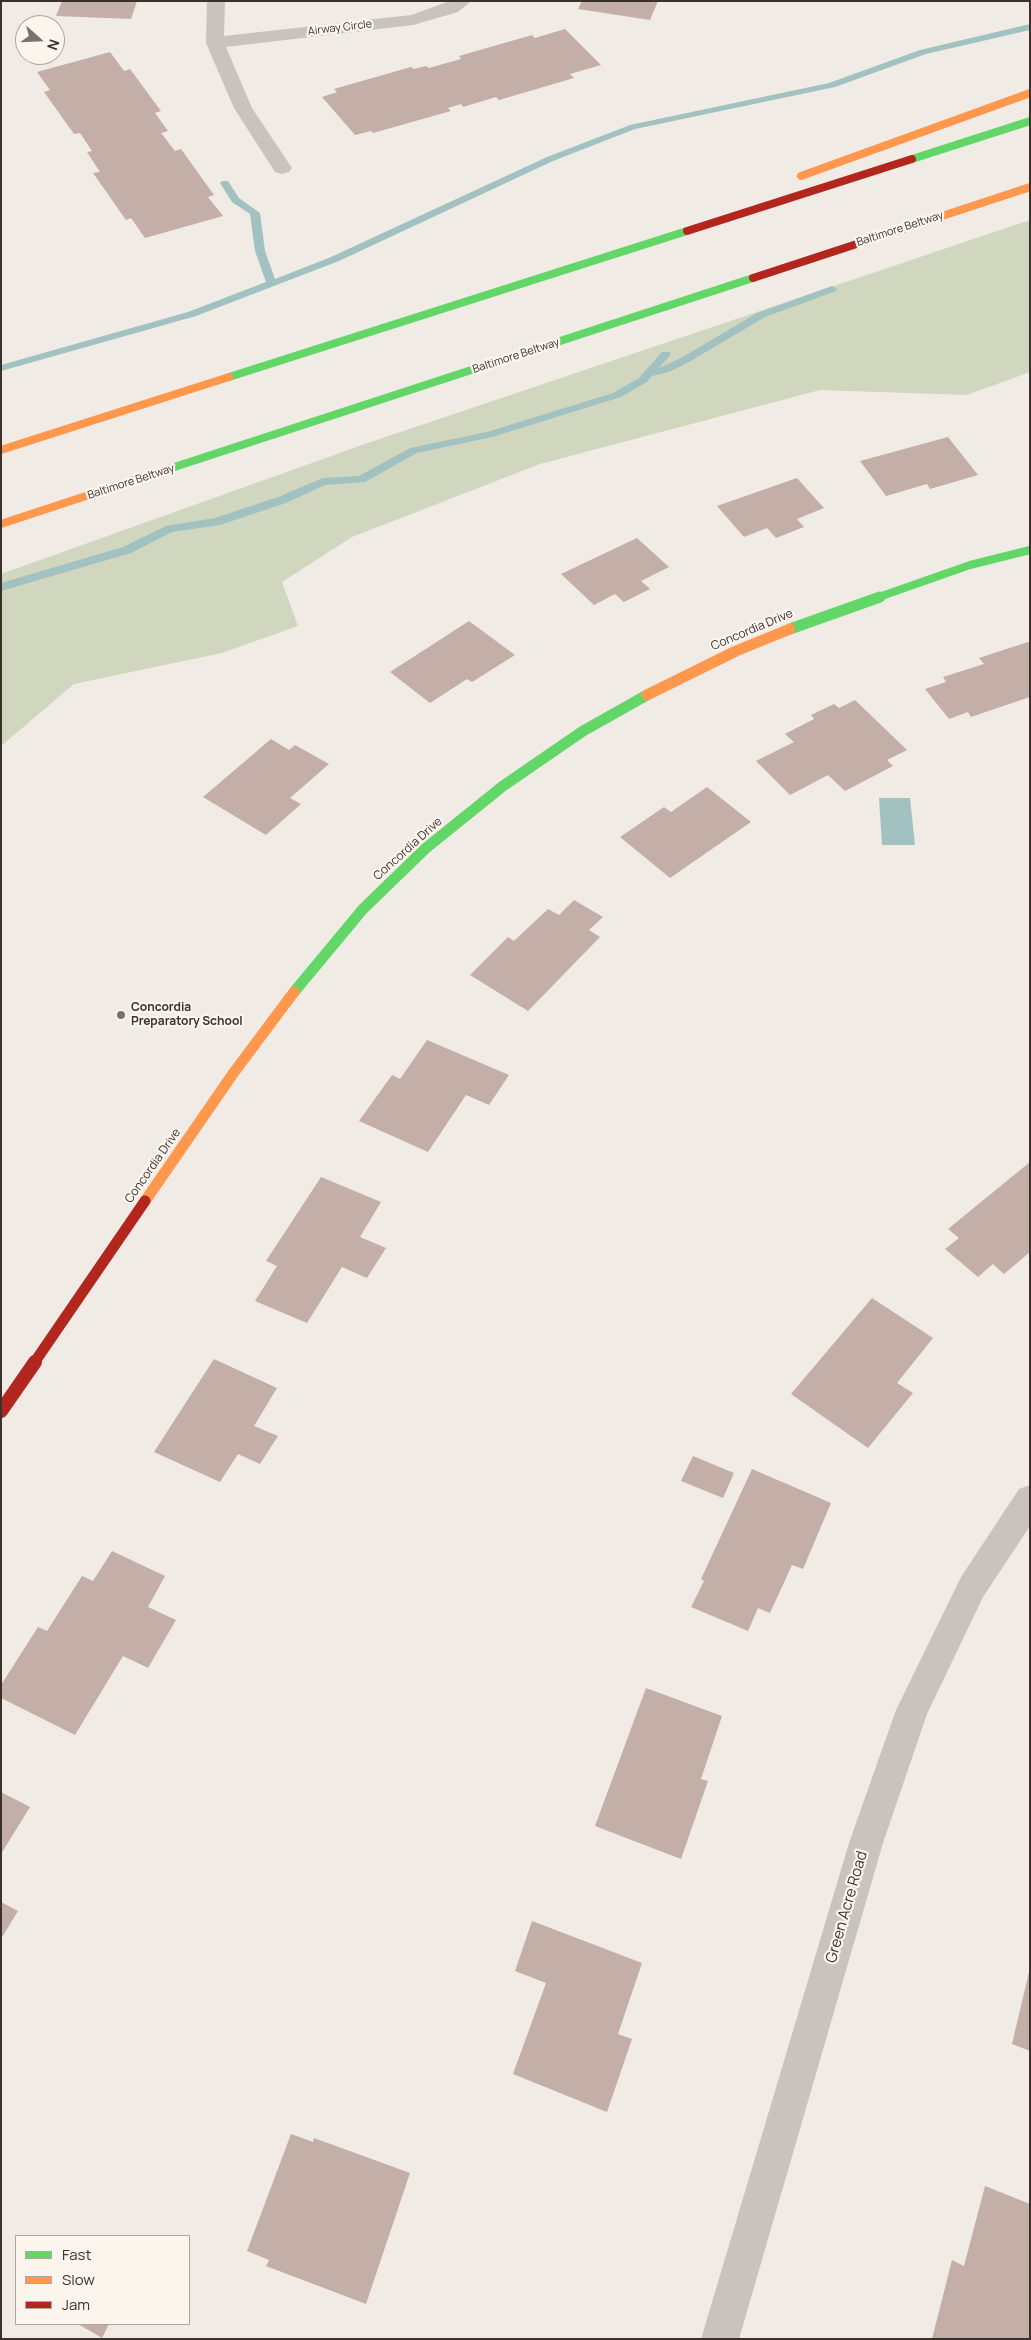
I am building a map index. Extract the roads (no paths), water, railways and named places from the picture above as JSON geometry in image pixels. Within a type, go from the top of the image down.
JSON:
[{"type":"main road","points":[[791,179],[1030,93]]},
{"type":"main road","points":[[1,450],[1030,121]]},
{"type":"main road","name":"Baltimore Beltway","points":[[1,524],[1030,187]]},
{"type":"main road","points":[[409,319],[670,224]]},
{"type":"main road","name":"Concordia Drive","points":[[1,1411],[232,1075],[302,981],[363,909],[426,848],[503,786],[575,736],[654,690],[736,651],[814,620],[926,579],[1030,550]]},
{"type":"street","points":[[216,1],[215,43],[243,108],[282,168]]},
{"type":"street","name":"Airway Circle","points":[[215,43],[413,20],[452,8],[462,1]]},
{"type":"street","name":"Green Acre Road","points":[[720,2339],[866,1843],[912,1710],[972,1587],[1030,1499]]},
{"type":"water","points":[[879,798],[910,798],[915,845],[882,845]]},
{"type":"waterway","points":[[1,368],[95,343],[192,314],[335,259],[550,159],[633,127],[832,85],[923,52],[1030,27]]},
{"type":"waterway","points":[[225,183],[235,200],[255,213],[260,251],[271,283]]},
{"type":"waterway","points":[[648,374],[665,370],[685,360],[761,315],[832,289]]},
{"type":"waterway","points":[[648,374],[666,354]]},
{"type":"waterway","points":[[1,587],[127,550],[170,529],[216,522],[282,500],[323,482],[361,479],[414,450],[488,435],[617,395],[643,380],[648,374]]},
{"type":"place","name":"Concordia Preparatory School","points":[[121,1015]]}]
